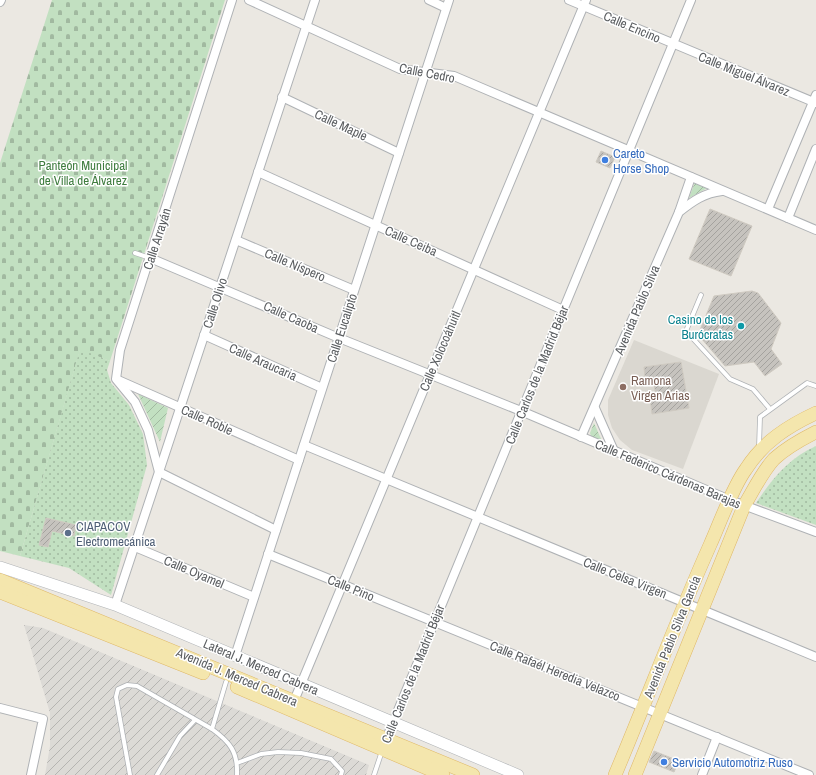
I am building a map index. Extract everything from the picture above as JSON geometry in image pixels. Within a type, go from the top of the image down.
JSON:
[{"type":"main road","name":"Avenida Pablo Silva García","points":[[615,775],[644,708],[684,603],[745,469],[771,439],[794,423],[816,413]]},
{"type":"main road","name":"Avenida Pablo Silva García","points":[[635,775],[744,506],[759,480],[774,459],[800,440],[816,432]]},
{"type":"main road","name":"Avenida J. Merced Cabrera","points":[[0,580],[294,701],[384,744],[439,774]]},
{"type":"main road","name":"Avenida J. Merced Cabrera","points":[[0,592],[456,772],[473,775]]},
{"type":"street","name":"Calle Arrayán","points":[[116,379],[120,350],[232,0]]},
{"type":"street","name":"Calle Cedro","points":[[249,0],[400,69],[426,73],[441,73],[454,76],[816,230]]},
{"type":"street","name":"Calle Olivo","points":[[115,606],[315,0]]},
{"type":"street","points":[[429,0],[446,8]]},
{"type":"street","name":"Calle Eucalipto","points":[[235,656],[449,0]]},
{"type":"street","name":"Calle Encino","points":[[569,0],[585,3],[673,45]]},
{"type":"street","name":"Calle Carlos de la Madrid Béjar","points":[[384,744],[691,0]]},
{"type":"street","name":"Calle Xolocoáhuitl","points":[[294,701],[585,3]]},
{"type":"street","name":"Calle Miguel Álvarez","points":[[673,45],[815,100]]},
{"type":"street","name":"Calle Maple","points":[[282,97],[399,153]]},
{"type":"street","points":[[768,209],[815,100]]},
{"type":"street","points":[[788,218],[816,149]]},
{"type":"street","name":"Calle Ceiba","points":[[258,172],[563,310]]},
{"type":"street","name":"Avenida Pablo Silva","points":[[581,437],[678,212],[691,176]]},
{"type":"street","name":"Avenida Pablo Silva","points":[[678,212],[708,192],[724,191]]},
{"type":"street","name":"Calle Níspero","points":[[236,240],[354,290]]},
{"type":"street","name":"Calle Caoba","points":[[150,258],[220,286],[339,338],[522,412]]},
{"type":"street","name":"Calle Araucaria","points":[[204,335],[322,388]]},
{"type":"street","points":[[116,379],[135,402],[148,430],[159,472],[276,530]]},
{"type":"street","name":"Calle Roble","points":[[116,379],[299,460]]},
{"type":"street","points":[[594,408],[614,451]]},
{"type":"street","name":"Calle Federico Cárdenas Barajas","points":[[522,412],[744,506],[816,532]]},
{"type":"street","points":[[304,445],[478,517]]},
{"type":"street","name":"Calle Celsa Virgen","points":[[478,517],[816,657]]},
{"type":"street","name":"Calle Oyamel","points":[[135,547],[254,597]]},
{"type":"street","name":"Calle Pino","points":[[268,554],[435,622]]},
{"type":"street","name":"Lateral J. Merced Cabrera","points":[[0,567],[115,606],[518,775]]},
{"type":"street","name":"Calle Rafaél Heredia Velazco","points":[[435,622],[808,775]]},
{"type":"street","points":[[0,708],[43,719],[31,775]]},
{"type":"street","points":[[702,775],[717,738]]},
{"type":"lane","points":[[135,253],[150,258]]},
{"type":"lane","points":[[701,295],[686,332],[730,378],[753,389],[770,409]]},
{"type":"lane","points":[[759,453],[760,417],[807,383],[816,386]]},
{"type":"lane","points":[[212,728],[226,682]]},
{"type":"lane","points":[[130,775],[116,697],[118,689],[127,684],[137,686],[195,720],[212,728],[229,742],[237,763],[237,775]]},
{"type":"lane","points":[[157,775],[180,736],[195,720]]},
{"type":"lane","points":[[374,775],[384,744]]},
{"type":"lane","points":[[237,763],[261,754],[300,753],[331,759],[342,771],[341,775]]},
{"type":"shaded area","points":[[634,340],[719,374],[683,469],[632,450],[620,440],[612,428],[608,415],[608,400]]},
{"type":"shaded area","points":[[24,625],[43,628],[369,765],[366,775],[45,775],[50,746],[50,713]]},
{"type":"green space","name":"Panteón Municipal de Villa de Álvarez","points":[[52,0],[225,0],[110,361],[80,350],[20,556],[0,551],[0,163]]},
{"type":"green space","points":[[695,182],[709,187],[689,198]]},
{"type":"green space","points":[[80,349],[110,361],[107,370],[111,383],[129,405],[143,434],[147,465],[111,595],[69,568],[20,556]]},
{"type":"green space","points":[[138,394],[168,408],[160,442]]},
{"type":"green space","points":[[594,423],[602,441],[591,436],[590,433]]},
{"type":"green space","points":[[816,446],[816,525],[756,503],[768,486],[789,463]]},
{"type":"building","name":"Careto Horse Shop","points":[[601,151],[615,157],[610,168],[596,162]]},
{"type":"building","points":[[710,209],[752,226],[731,276],[689,259]]},
{"type":"building","name":"Casino de los Burócratas","points":[[752,291],[758,293],[781,323],[771,349],[782,364],[765,376],[754,362],[725,366],[701,338],[700,330],[714,296]]},
{"type":"building","points":[[681,362],[689,408],[652,414],[650,398],[656,397],[653,377],[645,378],[644,367]]},
{"type":"building","name":"CIAPACOV Electromecánica","points":[[46,518],[76,525],[74,536],[52,531],[48,547],[39,545]]},
{"type":"building","name":"Servicio Automotriz Ruso","points":[[654,751],[679,761],[674,772],[649,762]]},
{"type":"place","name":"Careto Horse Shop","points":[[605,160]]},
{"type":"place","name":"Casino de los Burócratas","points":[[741,326]]},
{"type":"place","name":"Ramona Virgen Arias","points":[[623,387]]},
{"type":"place","name":"CIAPACOV Electromecánica","points":[[68,533]]},
{"type":"place","name":"Servicio Automotriz Ruso","points":[[664,762]]}]
